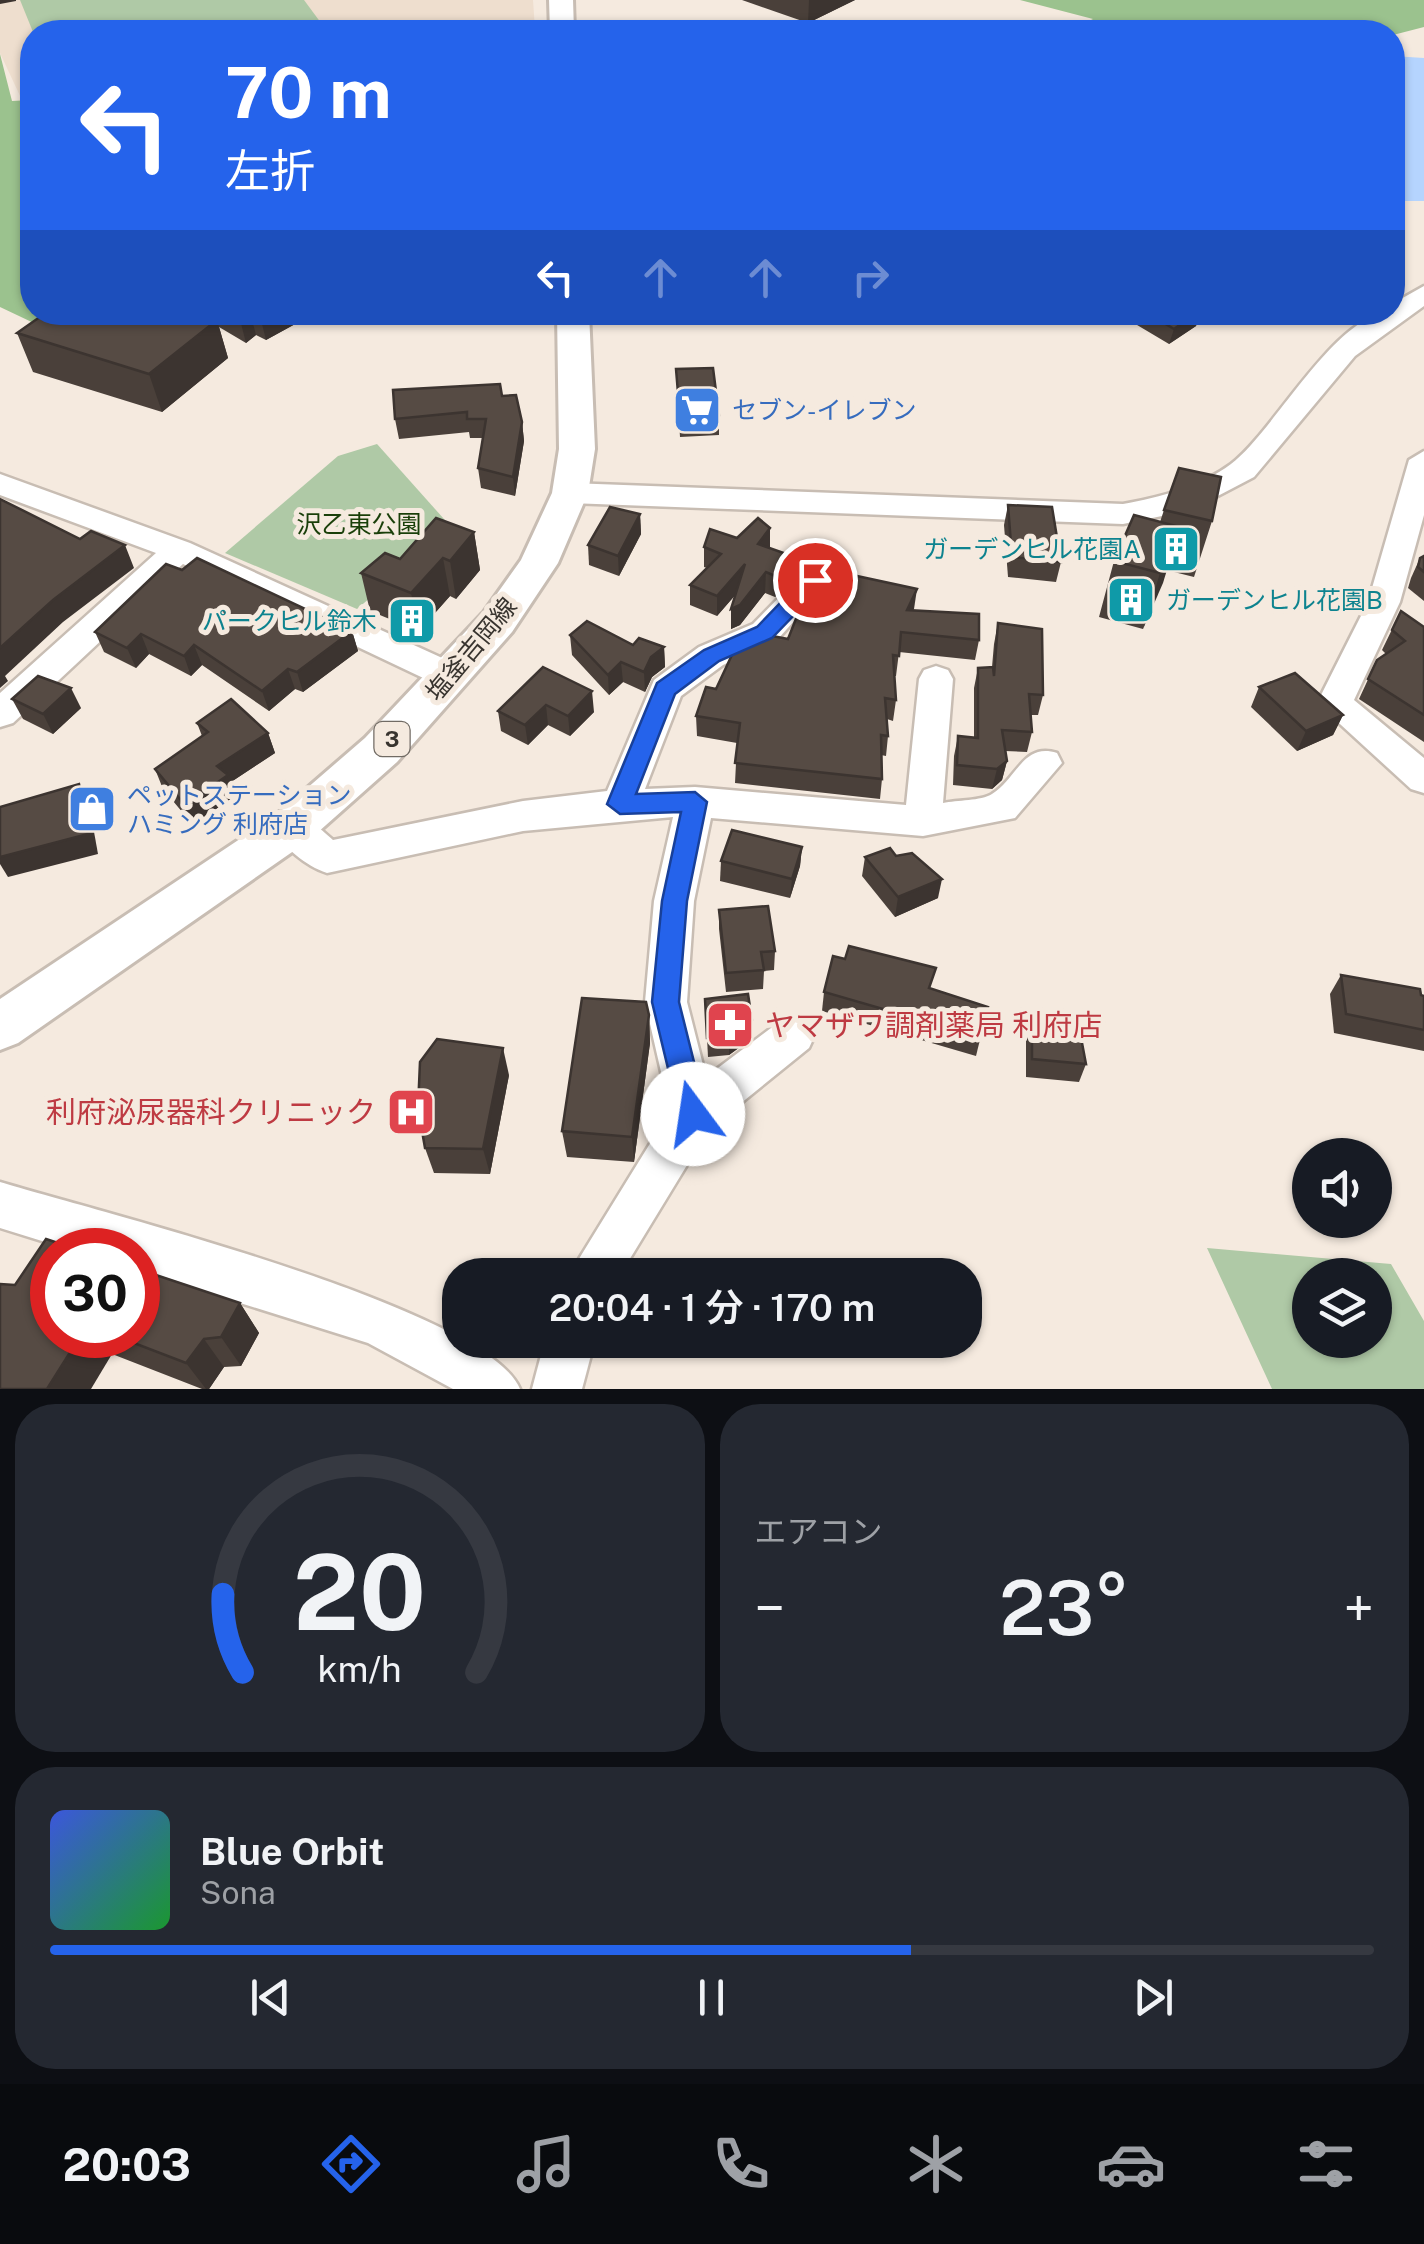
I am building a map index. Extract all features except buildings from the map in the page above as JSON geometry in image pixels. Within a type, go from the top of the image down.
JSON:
[{"type":"main road","name":"塩釜吉岡線","points":[[0,1027],[292,828],[381,750],[498,622],[540,563],[570,493],[576,449],[573,325]]},
{"type":"street","points":[[570,493],[1124,514],[1180,503],[1243,470],[1345,350],[1380,325]]},
{"type":"street","points":[[1420,480],[1384,602],[1334,702],[1424,779]]},
{"type":"street","points":[[0,484],[179,550],[450,676]]},
{"type":"street","points":[[0,714],[13,684],[179,550]]},
{"type":"street","points":[[620,804],[666,689],[712,656],[765,632],[815,580]]},
{"type":"street","points":[[1384,602],[1411,624]]},
{"type":"street","points":[[923,821],[936,679]]},
{"type":"street","points":[[292,828],[327,857],[523,816],[620,804],[695,802],[923,821],[1002,808],[1044,763]]},
{"type":"street","points":[[693,1114],[666,1002],[674,901],[695,802]]},
{"type":"street","points":[[604,1258],[693,1114],[794,1035]]},
{"type":"street","points":[[0,1205],[377,1321],[460,1363],[496,1389]]},
{"type":"street","points":[[557,1389],[565,1358]]},
{"type":"shaded area","points":[[0,0],[533,0],[534,20],[20,20],[20,96],[0,53]]},
{"type":"green space","points":[[20,0],[304,0],[319,20],[28,20]]},
{"type":"green space","points":[[1020,0],[1424,0],[1424,27],[1405,32],[1405,20],[1093,19]]},
{"type":"green space","points":[[0,54],[12,101],[20,101],[20,316],[0,307]]},
{"type":"green space","points":[[38,325],[72,325],[57,334]]},
{"type":"green space","name":"沢乙東公園","points":[[377,444],[452,528],[357,609],[225,553],[338,456]]},
{"type":"green space","points":[[1207,1248],[1322,1258],[1292,1258],[1292,1358],[1392,1358],[1392,1266],[1424,1321],[1424,1389],[1272,1389]]},
{"type":"water","points":[[1405,57],[1424,58],[1424,201],[1405,201]]},
{"type":"place","name":"セブン-イレブン","points":[[697,410]]},
{"type":"place","name":"ガーデンヒル花園A","points":[[1176,549]]},
{"type":"place","name":"ガーデンヒル花園B","points":[[1131,600]]},
{"type":"place","name":"パークヒル鈴木","points":[[412,621]]},
{"type":"place","name":"ペットステーション ハミング 利府店","points":[[92,809]]},
{"type":"place","name":"ヤマザワ調剤薬局 利府店","points":[[730,1025]]},
{"type":"place","name":"利府泌尿器科クリニック","points":[[411,1112]]},
{"type":"route","points":[[693,1114],[666,1002],[674,901],[695,802],[620,804],[666,689],[712,656],[765,632],[815,580]]}]
